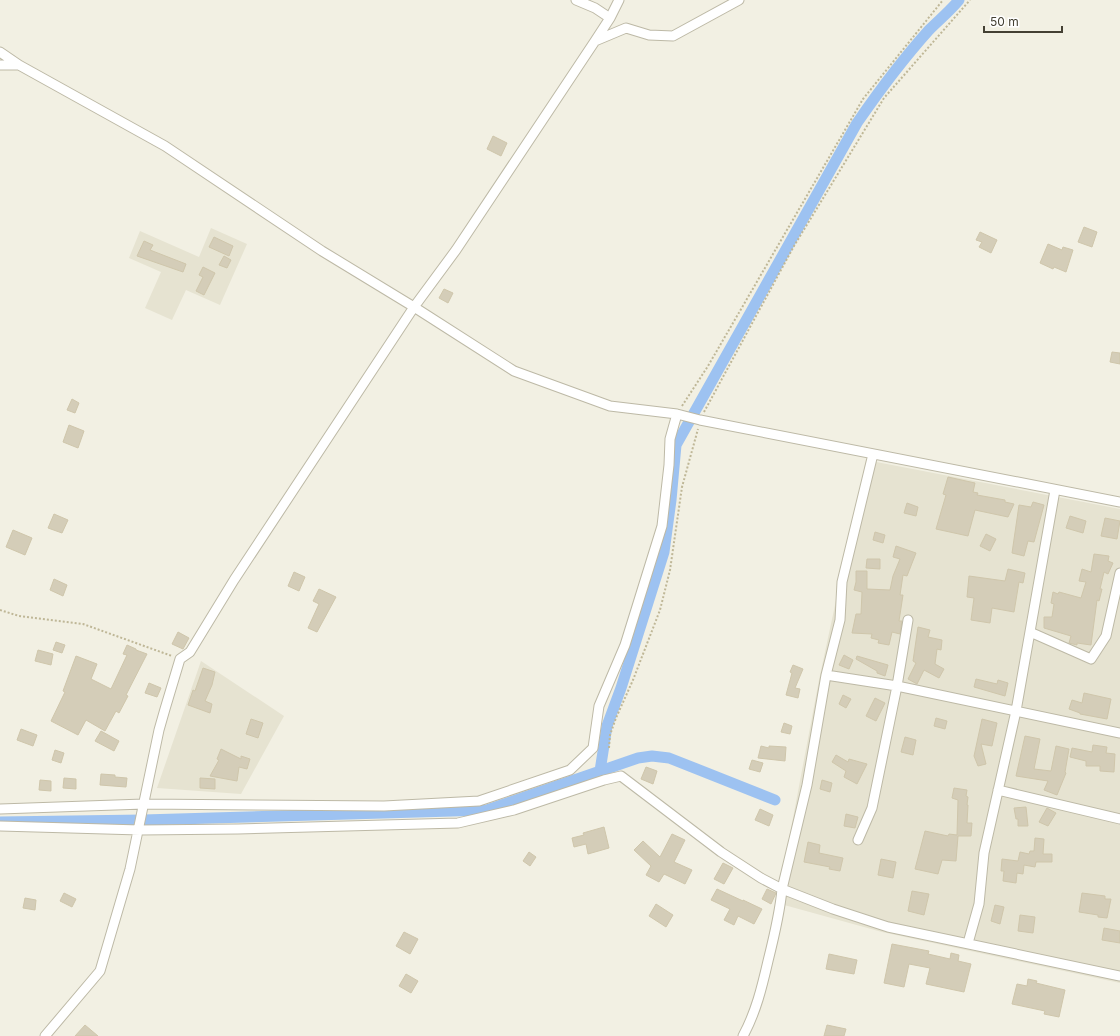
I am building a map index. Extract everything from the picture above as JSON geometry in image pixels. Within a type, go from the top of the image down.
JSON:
[{"type":"street","points":[[576,0],[595,8],[610,18]]},
{"type":"street","points":[[45,1036],[100,971],[130,869],[140,828],[143,806],[159,730],[180,659],[190,652],[234,580],[414,307],[456,250],[595,41],[610,18],[619,0]]},
{"type":"street","points":[[595,41],[626,28],[649,35],[673,36],[739,0]]},
{"type":"street","points":[[0,52],[19,65],[165,146],[322,251],[414,307],[514,371],[610,406],[677,414],[700,420],[1120,502]]},
{"type":"street","points":[[0,65],[19,65]]},
{"type":"street","points":[[0,809],[143,806],[384,806],[479,801],[570,770],[593,748],[599,706],[626,645],[662,526],[670,465],[670,439],[677,414]]},
{"type":"street","points":[[743,1036],[751,1021],[759,999],[779,912],[782,889],[807,786],[826,675],[840,620],[842,582],[873,454]]},
{"type":"street","points":[[968,943],[979,904],[984,853],[1016,711],[1055,490]]},
{"type":"street","points":[[1030,632],[1091,658],[1106,636],[1120,572]]},
{"type":"street","points":[[858,840],[872,808],[897,686],[908,620]]},
{"type":"street","points":[[826,675],[897,686],[1120,734]]},
{"type":"street","points":[[0,826],[266,829],[458,822],[514,810],[604,780],[622,776],[721,852],[761,878],[782,889],[833,909],[888,927],[1120,976]]},
{"type":"street","points":[[998,790],[1120,819]]},
{"type":"path","points":[[677,414],[712,360],[863,99],[907,42],[943,0]]},
{"type":"path","points":[[609,748],[610,735],[616,718],[633,680],[660,610],[670,570],[682,487],[700,420],[794,246],[884,98],[970,0]]},
{"type":"path","points":[[0,610],[19,616],[83,624],[180,659]]},
{"type":"shaded area","points":[[211,228],[247,244],[220,305],[186,290],[172,320],[145,308],[161,272],[129,258],[140,231],[199,257]]},
{"type":"shaded area","points":[[866,460],[1120,509],[1120,983],[882,932],[777,903],[819,680]]},
{"type":"shaded area","points":[[201,661],[284,716],[241,794],[157,788]]},
{"type":"building","points":[[493,136],[507,143],[501,156],[487,149]]},
{"type":"building","points":[[1084,227],[1097,232],[1092,247],[1078,242]]},
{"type":"building","points":[[980,232],[997,240],[991,253],[979,247],[982,242],[976,240]]},
{"type":"building","points":[[214,237],[233,246],[229,256],[209,247]]},
{"type":"building","points":[[144,241],[153,245],[150,250],[186,264],[183,272],[137,256]]},
{"type":"building","points":[[1048,244],[1062,250],[1063,247],[1073,250],[1066,272],[1054,267],[1053,269],[1040,263]]},
{"type":"building","points":[[224,256],[231,260],[227,268],[219,265]]},
{"type":"building","points":[[203,267],[215,273],[204,295],[196,291],[203,277],[199,275]]},
{"type":"building","points":[[444,289],[453,293],[448,303],[439,298]]},
{"type":"building","points":[[1112,352],[1120,353],[1120,364],[1110,362]]},
{"type":"building","points":[[72,399],[79,403],[75,413],[67,410]]},
{"type":"building","points":[[69,425],[84,431],[78,448],[63,442]]},
{"type":"building","points":[[948,477],[975,483],[973,492],[978,493],[977,495],[1005,500],[1005,502],[1014,504],[1008,517],[975,510],[968,536],[936,529],[946,495],[943,494]]},
{"type":"building","points":[[1033,502],[1044,505],[1034,542],[1028,541],[1024,556],[1012,553],[1019,505],[1031,507]]},
{"type":"building","points":[[907,503],[918,507],[916,516],[904,513]]},
{"type":"building","points":[[54,514],[68,520],[62,533],[48,528]]},
{"type":"building","points":[[1070,516],[1086,521],[1083,533],[1066,528]]},
{"type":"building","points":[[1105,518],[1120,521],[1117,539],[1101,536]]},
{"type":"building","points":[[13,530],[32,538],[25,555],[6,547]]},
{"type":"building","points":[[875,532],[885,535],[883,543],[873,540]]},
{"type":"building","points":[[986,534],[996,539],[990,551],[980,546]]},
{"type":"building","points":[[896,546],[916,553],[907,576],[903,575],[900,595],[903,595],[899,621],[902,621],[900,634],[892,632],[889,645],[878,643],[879,640],[871,638],[872,634],[852,633],[856,614],[861,614],[862,592],[854,590],[856,571],[867,571],[867,589],[890,590],[893,576],[900,559],[893,557]]},
{"type":"building","points":[[1094,554],[1109,556],[1108,561],[1113,563],[1108,574],[1104,572],[1099,601],[1097,600],[1091,645],[1077,643],[1077,645],[1069,643],[1071,636],[1044,628],[1044,617],[1052,617],[1054,604],[1051,603],[1053,592],[1058,594],[1059,592],[1081,598],[1086,582],[1079,581],[1082,569],[1091,572]]},
{"type":"building","points":[[867,559],[880,559],[880,569],[866,568]]},
{"type":"building","points":[[1008,569],[1025,573],[1023,583],[1019,582],[1014,612],[992,608],[990,623],[971,620],[974,598],[967,597],[969,576],[1005,581]]},
{"type":"building","points":[[294,572],[305,577],[299,591],[288,586]]},
{"type":"building","points":[[54,579],[67,585],[63,596],[50,590]]},
{"type":"building","points":[[319,589],[336,597],[317,632],[308,628],[319,604],[313,601]]},
{"type":"building","points":[[918,627],[930,630],[928,637],[942,640],[941,650],[937,649],[935,664],[944,669],[939,678],[924,670],[917,684],[908,679],[916,663],[913,661]]},
{"type":"building","points":[[178,632],[189,638],[183,649],[172,644]]},
{"type":"building","points":[[56,642],[65,645],[62,653],[53,650]]},
{"type":"building","points":[[127,645],[147,654],[126,695],[128,696],[119,713],[116,711],[105,731],[86,720],[78,735],[51,721],[65,692],[63,691],[76,656],[97,664],[91,679],[111,689],[127,655],[123,654]]},
{"type":"building","points":[[38,650],[53,654],[51,665],[35,661]]},
{"type":"building","points":[[844,655],[853,660],[849,669],[839,665]]},
{"type":"building","points":[[857,656],[888,665],[885,676],[877,673],[877,671],[856,659]]},
{"type":"building","points":[[793,665],[803,669],[795,688],[800,689],[798,698],[786,695],[792,673],[790,672]]},
{"type":"building","points":[[203,668],[215,672],[212,685],[205,701],[212,704],[210,713],[188,705],[193,690],[195,691]]},
{"type":"building","points":[[976,679],[997,684],[998,680],[1008,683],[1005,696],[974,687]]},
{"type":"building","points":[[149,683],[161,688],[157,697],[145,693]]},
{"type":"building","points":[[1084,693],[1111,699],[1107,719],[1080,714],[1069,709],[1072,700],[1082,703]]},
{"type":"building","points":[[843,695],[851,699],[846,708],[839,704]]},
{"type":"building","points":[[875,698],[885,703],[876,721],[866,716]]},
{"type":"building","points":[[936,718],[947,721],[945,729],[934,726]]},
{"type":"building","points":[[251,719],[263,723],[258,738],[246,734]]},
{"type":"building","points":[[982,719],[997,723],[992,746],[981,744],[986,764],[978,766],[974,756]]},
{"type":"building","points":[[784,723],[792,726],[790,734],[781,732]]},
{"type":"building","points":[[21,729],[37,735],[33,746],[17,740]]},
{"type":"building","points":[[101,731],[119,741],[114,751],[95,741]]},
{"type":"building","points":[[1025,736],[1040,739],[1034,769],[1051,771],[1056,746],[1069,749],[1066,773],[1057,795],[1044,790],[1048,781],[1016,776]]},
{"type":"building","points":[[905,737],[916,740],[913,755],[901,752]]},
{"type":"building","points":[[1093,745],[1107,747],[1106,753],[1115,754],[1114,772],[1100,771],[1100,766],[1086,766],[1086,761],[1070,757],[1072,748],[1092,752]]},
{"type":"building","points":[[761,746],[769,748],[769,746],[786,747],[785,761],[758,758]]},
{"type":"building","points":[[221,749],[241,759],[241,756],[250,759],[247,769],[239,767],[237,781],[210,776],[219,760],[217,759]]},
{"type":"building","points":[[55,750],[64,753],[61,763],[52,760]]},
{"type":"building","points":[[836,755],[848,762],[849,759],[867,764],[857,784],[844,777],[846,771],[832,762]]},
{"type":"building","points":[[752,760],[763,763],[760,772],[749,769]]},
{"type":"building","points":[[646,767],[657,771],[653,784],[641,779]]},
{"type":"building","points":[[101,774],[127,778],[126,787],[100,785]]},
{"type":"building","points":[[64,778],[76,779],[76,789],[63,788]]},
{"type":"building","points":[[200,778],[215,779],[215,789],[200,788]]},
{"type":"building","points":[[40,780],[51,781],[51,791],[39,790]]},
{"type":"building","points":[[822,780],[832,783],[830,792],[820,789]]},
{"type":"building","points":[[954,788],[967,790],[967,823],[972,823],[971,836],[958,836],[956,861],[942,860],[938,874],[915,869],[925,831],[948,836],[949,834],[957,835],[958,800],[952,798]]},
{"type":"building","points":[[1026,807],[1028,826],[1018,826],[1018,819],[1016,819],[1014,808]]},
{"type":"building","points":[[1047,808],[1056,813],[1048,826],[1039,822]]},
{"type":"building","points":[[760,809],[773,815],[769,826],[755,820]]},
{"type":"building","points":[[846,814],[858,817],[855,828],[844,826]]},
{"type":"building","points":[[604,827],[609,848],[588,854],[586,844],[574,847],[572,838]]},
{"type":"building","points":[[672,834],[685,840],[674,862],[692,870],[685,884],[664,874],[659,882],[646,875],[651,866],[634,850],[643,841],[660,857]]},
{"type":"building","points":[[1035,838],[1044,839],[1043,854],[1052,854],[1052,862],[1036,862],[1035,867],[1024,865],[1023,874],[1017,873],[1016,883],[1003,881],[1004,871],[1001,871],[1002,859],[1018,861],[1020,852],[1029,854],[1030,851],[1034,851]]},
{"type":"building","points":[[808,842],[820,845],[819,853],[843,858],[840,871],[829,869],[830,867],[804,862]]},
{"type":"building","points":[[529,852],[536,857],[530,866],[523,861]]},
{"type":"building","points":[[881,859],[896,862],[893,878],[878,875]]},
{"type":"building","points":[[723,863],[733,868],[724,884],[714,879]]},
{"type":"building","points":[[717,889],[762,909],[754,924],[738,916],[734,925],[724,920],[730,909],[711,900]]},
{"type":"building","points":[[767,889],[776,893],[771,904],[762,899]]},
{"type":"building","points":[[912,891],[929,894],[924,915],[908,911]]},
{"type":"building","points":[[64,893],[76,899],[72,907],[60,901]]},
{"type":"building","points":[[1082,893],[1105,896],[1105,899],[1111,899],[1107,918],[1079,912]]},
{"type":"building","points":[[25,898],[36,900],[35,910],[23,908]]},
{"type":"building","points":[[656,904],[673,915],[666,927],[649,916]]},
{"type":"building","points":[[995,905],[1004,907],[1000,924],[991,921]]},
{"type":"building","points":[[1020,915],[1035,917],[1033,933],[1018,931]]},
{"type":"building","points":[[1104,928],[1120,931],[1120,943],[1102,940]]},
{"type":"building","points":[[404,932],[418,939],[410,954],[396,946]]},
{"type":"building","points":[[892,944],[929,951],[928,954],[950,959],[951,953],[959,955],[958,961],[971,964],[964,992],[926,984],[930,968],[909,964],[904,987],[884,983]]},
{"type":"building","points":[[829,954],[857,960],[854,974],[826,969]]},
{"type":"building","points":[[406,974],[418,981],[411,993],[399,986]]},
{"type":"building","points":[[1028,979],[1037,981],[1036,983],[1065,990],[1059,1017],[1044,1014],[1045,1011],[1012,1004],[1017,984],[1027,986]]},
{"type":"building","points":[[85,1025],[98,1036],[75,1036]]},
{"type":"building","points":[[827,1025],[846,1029],[844,1036],[824,1036]]},
{"type":"waterway","points":[[600,771],[607,726],[621,688],[664,552],[676,445],[857,123],[910,52],[929,30],[959,0]]},
{"type":"waterway","points":[[0,822],[143,820],[487,810],[638,758],[652,756],[669,758],[775,800]]}]
